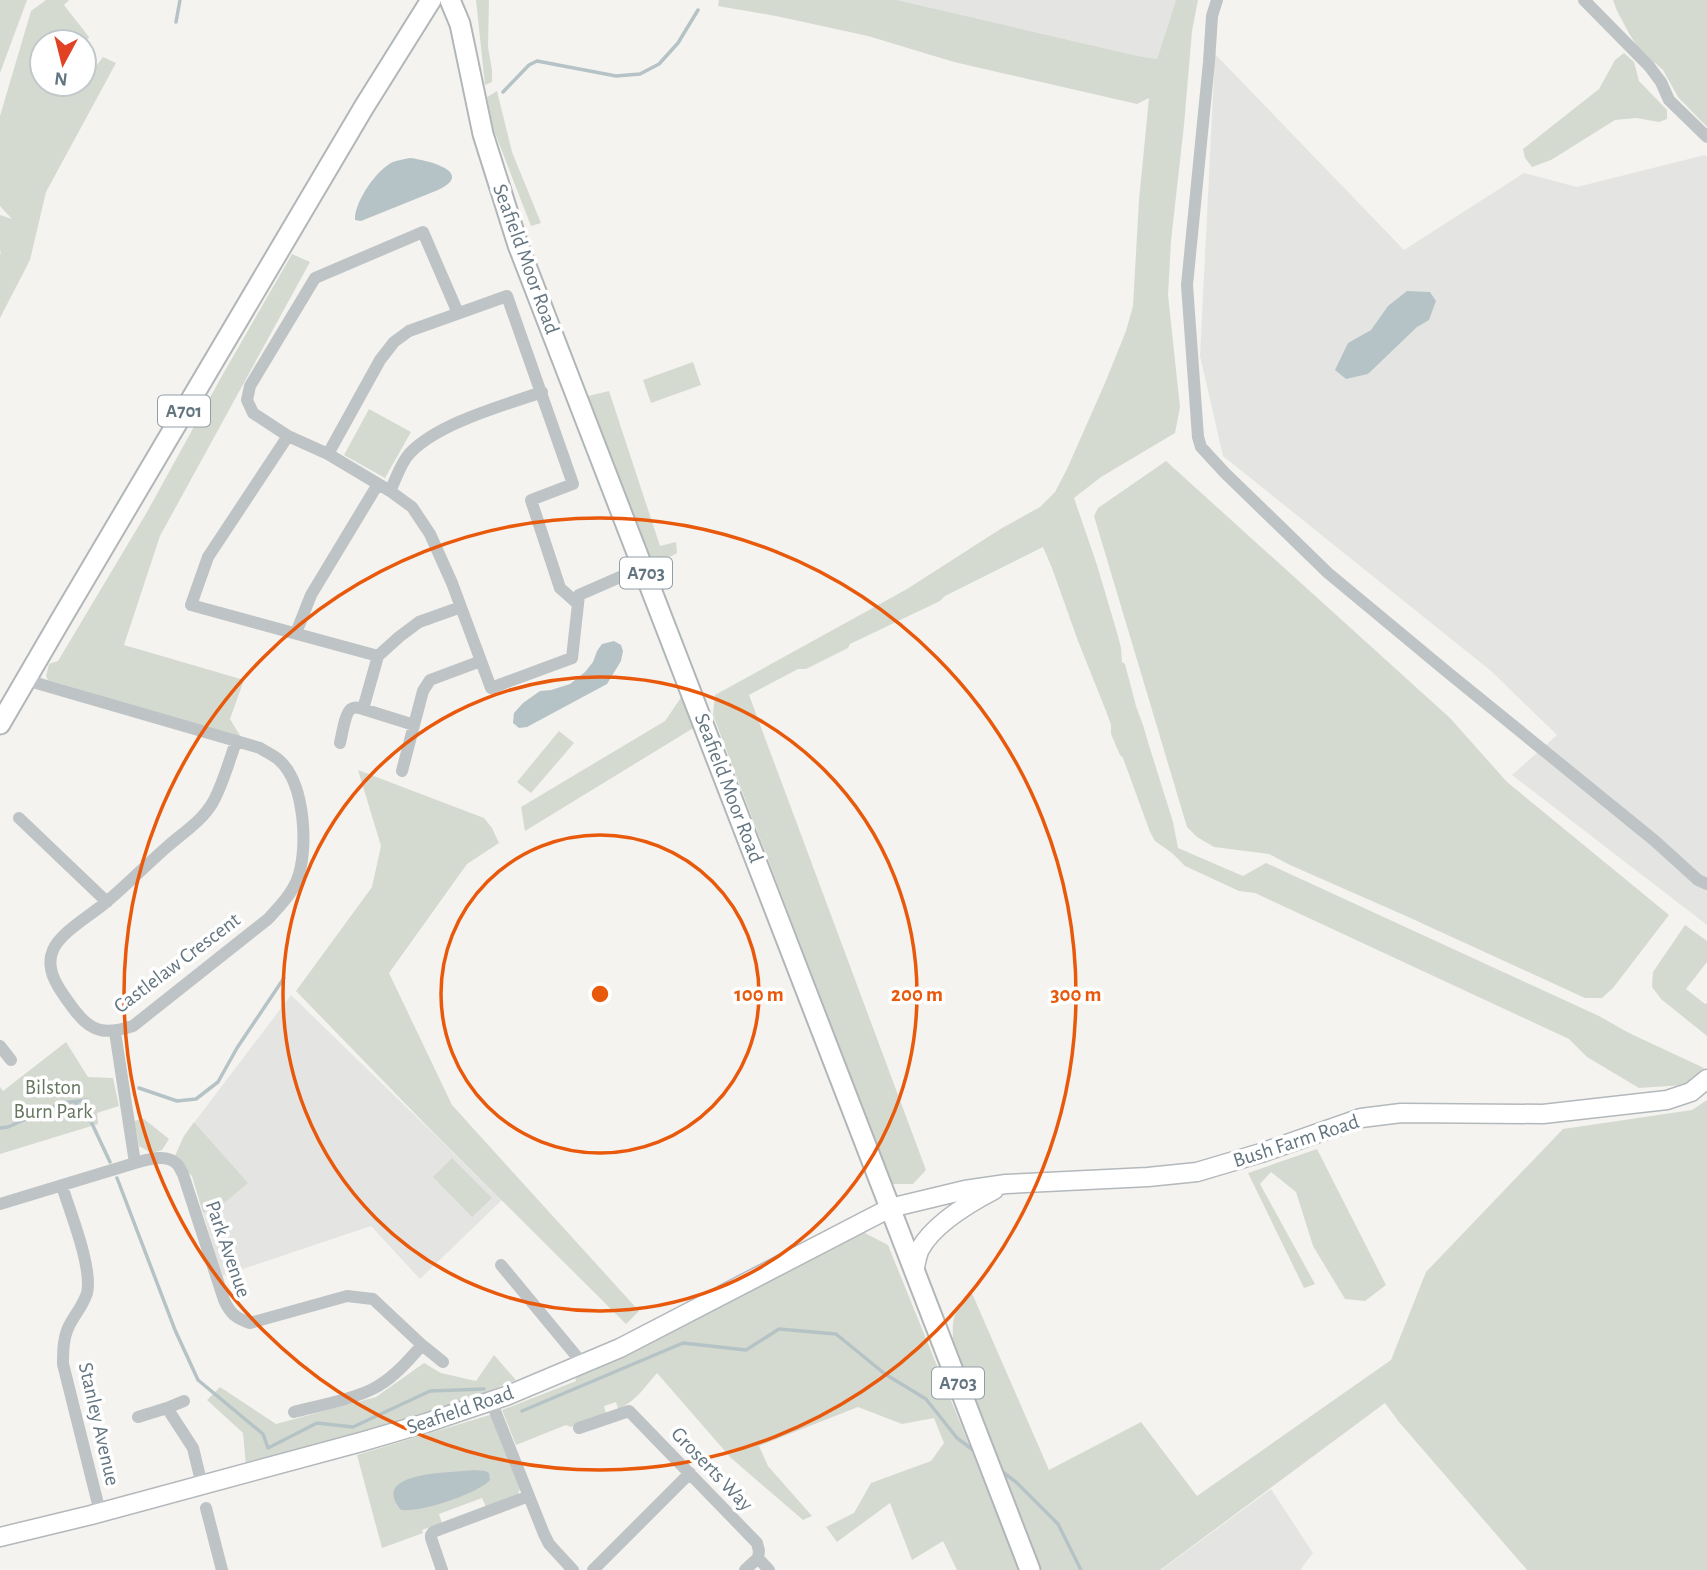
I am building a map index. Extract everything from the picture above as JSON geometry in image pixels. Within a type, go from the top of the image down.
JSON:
[{"type":"main road","name":"A701","points":[[0,724],[354,124],[431,0]]},
{"type":"main road","name":"Seafield Moor Road","points":[[450,0],[460,24],[483,134],[518,245],[1030,1570]]},
{"type":"street","points":[[1217,0],[1212,16],[1187,285],[1197,426],[1201,447],[1328,572],[1655,841],[1698,880],[1707,884]]},
{"type":"street","points":[[1584,0],[1648,66],[1661,82],[1669,100],[1707,137]]},
{"type":"street","points":[[458,313],[424,232],[315,278],[250,386],[247,400],[253,413],[288,436],[328,454],[412,507],[430,534],[491,688],[572,658],[579,595],[643,567]]},
{"type":"street","points":[[328,454],[380,360],[394,342],[409,331],[507,296],[573,484],[531,500],[560,588],[578,604]]},
{"type":"street","points":[[390,491],[408,455],[428,438],[477,414],[542,392]]},
{"type":"street","points":[[288,436],[208,557],[191,605],[378,656]]},
{"type":"street","points":[[296,633],[311,594],[377,484]]},
{"type":"street","points":[[363,709],[378,656],[419,622],[461,607]]},
{"type":"street","points":[[402,771],[424,691],[430,680],[481,661]]},
{"type":"street","name":"Castlelaw Crescent","points":[[26,680],[260,748],[279,760],[289,774],[300,802],[304,856],[297,881],[285,901],[268,919],[132,1026],[115,1032],[102,1031],[85,1024],[52,977],[52,951],[61,938],[107,902],[202,818],[214,800],[236,742]]},
{"type":"street","points":[[340,743],[351,709],[363,709],[414,725]]},
{"type":"street","points":[[19,818],[107,902]]},
{"type":"street","points":[[0,1204],[135,1163],[115,1032]]},
{"type":"street","points":[[0,1046],[11,1060]]},
{"type":"street","name":"Bush Farm Road","points":[[890,1208],[965,1190],[1006,1184],[1197,1172],[1361,1118],[1401,1113],[1543,1114],[1571,1111],[1667,1100],[1691,1092],[1707,1079]]},
{"type":"street","name":"Park Avenue","points":[[135,1163],[156,1158],[167,1158],[176,1163],[183,1174],[224,1300],[229,1312],[237,1319],[250,1323],[347,1296],[373,1299],[443,1362]]},
{"type":"street","name":"Bush Farm Road","points":[[914,1271],[920,1250],[941,1225],[971,1203],[1006,1184]]},
{"type":"street","name":"Stanley Avenue","points":[[62,1186],[88,1269],[88,1290],[63,1344],[63,1364],[100,1512]]},
{"type":"street","name":"Seafield Road","points":[[0,1537],[426,1423],[491,1401],[583,1364],[666,1326],[890,1208]]},
{"type":"street","points":[[501,1265],[583,1364]]},
{"type":"street","points":[[294,1412],[378,1386],[422,1345]]},
{"type":"street","points":[[138,1416],[184,1401]]},
{"type":"street","points":[[491,1401],[549,1544],[573,1570]]},
{"type":"street","points":[[167,1408],[193,1448],[202,1485]]},
{"type":"street","name":"Groserts Way","points":[[579,1428],[629,1411],[757,1543],[758,1558],[769,1570]]},
{"type":"street","points":[[593,1570],[690,1474]]},
{"type":"street","points":[[442,1570],[431,1538],[433,1532],[529,1496]]},
{"type":"street","points":[[206,1508],[222,1570]]},
{"type":"street","points":[[745,1570],[758,1558]]},
{"type":"shaded area","points":[[897,0],[1176,0],[1157,59]]},
{"type":"shaded area","points":[[1215,54],[1404,250],[1524,173],[1577,187],[1705,155],[1707,157],[1707,925],[1512,775],[1557,735],[1491,671],[1223,456],[1200,356]]},
{"type":"shaded area","points":[[410,158],[445,168],[452,178],[438,190],[361,221],[355,220],[362,196],[380,171],[393,162]]},
{"type":"shaded area","points":[[1407,291],[1430,292],[1436,301],[1429,320],[1417,327],[1368,374],[1346,379],[1335,370],[1348,343],[1371,330],[1388,306]]},
{"type":"shaded area","points":[[614,641],[621,645],[623,651],[621,661],[607,684],[527,727],[519,728],[513,723],[514,713],[523,703],[540,691],[570,684],[593,662],[602,644]]},
{"type":"shaded area","points":[[291,995],[502,1200],[420,1279],[371,1226],[222,1276],[192,1176],[175,1156],[184,1136]]},
{"type":"shaded area","points":[[473,1470],[489,1473],[490,1480],[473,1491],[447,1501],[420,1509],[401,1510],[394,1497],[396,1488],[404,1481],[417,1476]]},
{"type":"shaded area","points":[[1271,1489],[1313,1553],[1300,1570],[1161,1570]]},
{"type":"green space","points":[[0,0],[27,0],[0,73]]},
{"type":"green space","points":[[46,0],[69,0],[64,5],[82,28],[28,28],[28,98],[97,98],[46,192],[30,260],[0,318],[0,215],[12,219],[0,206],[0,116],[31,11]]},
{"type":"green space","points":[[476,0],[489,0],[488,47],[492,82],[485,85]]},
{"type":"green space","points":[[719,0],[897,0],[1157,59],[1176,0],[1198,0],[1192,31],[1168,295],[1180,407],[1175,433],[1101,477],[1074,498],[1097,565],[1118,636],[1122,662],[1125,664],[1173,822],[1178,848],[1243,876],[1266,863],[1599,1016],[1704,1068],[1684,1085],[1639,1088],[1587,1057],[1569,1039],[1255,893],[1239,891],[1185,866],[1155,841],[1150,832],[1043,547],[850,644],[848,648],[806,669],[798,669],[749,695],[926,1170],[913,1184],[892,1184],[713,715],[715,695],[907,589],[1040,507],[1055,492],[1105,383],[1133,306],[1139,200],[1149,98],[1137,104],[954,62],[868,36],[718,6]]},
{"type":"green space","points":[[1613,0],[1707,0],[1707,127],[1678,97],[1663,70],[1639,49]]},
{"type":"green space","points":[[1624,53],[1634,62],[1639,81],[1667,110],[1667,119],[1659,122],[1636,118],[1615,120],[1551,160],[1532,167],[1525,158],[1523,149],[1599,89],[1615,60]]},
{"type":"green space","points":[[103,57],[116,63],[98,96],[98,64]]},
{"type":"green space","points":[[497,91],[512,152],[541,223],[531,226],[493,128],[487,97]]},
{"type":"green space","points":[[292,254],[310,262],[160,536],[124,645],[244,680],[230,719],[241,737],[48,680],[46,676],[49,664],[58,661],[147,512]]},
{"type":"green space","points":[[693,362],[701,385],[651,403],[643,380]]},
{"type":"green space","points":[[609,391],[660,546],[676,542],[677,553],[652,567],[584,397]]},
{"type":"green space","points":[[369,409],[411,432],[385,478],[344,455]]},
{"type":"green space","points":[[1166,461],[1450,718],[1507,782],[1669,915],[1613,988],[1602,998],[1585,998],[1269,854],[1214,847],[1187,827],[1094,516],[1098,508]]},
{"type":"green space","points":[[682,696],[695,727],[525,831],[521,807],[665,721]]},
{"type":"green space","points":[[559,731],[574,743],[531,793],[517,782]]},
{"type":"green space","points":[[358,770],[484,818],[492,828],[499,843],[467,864],[389,973],[452,1105],[639,1311],[626,1324],[296,991],[372,887],[381,846]]},
{"type":"green space","points":[[1685,925],[1707,941],[1707,962],[1686,989],[1707,1003],[1707,1036],[1661,999],[1652,987],[1653,972]]},
{"type":"green space","name":"Bilston Burn Park","points":[[66,1042],[88,1077],[113,1078],[119,1106],[97,1113],[98,1124],[0,1154],[0,1087],[3,1091]]},
{"type":"green space","points":[[1707,1100],[1707,1570],[1527,1570],[1385,1403],[1160,1570],[1042,1570],[953,1340],[956,1313],[971,1291],[1049,1470],[1141,1422],[1197,1496],[1391,1360],[1426,1272],[1563,1129],[1692,1110]]},
{"type":"green space","points":[[144,1119],[169,1139],[162,1150],[152,1153],[139,1146],[134,1121]]},
{"type":"green space","points":[[194,1122],[248,1183],[224,1203],[203,1213],[192,1176],[175,1156]]},
{"type":"green space","points":[[1317,1149],[1386,1285],[1365,1301],[1345,1299],[1313,1246],[1296,1192],[1271,1172],[1260,1184],[1315,1284],[1304,1288],[1248,1173]]},
{"type":"green space","points":[[452,1158],[492,1198],[472,1217],[433,1177]]},
{"type":"green space","points":[[861,1231],[888,1245],[1020,1570],[957,1570],[943,1541],[912,1560],[890,1503],[837,1542],[826,1527],[854,1513],[871,1483],[931,1461],[944,1443],[934,1418],[902,1424],[858,1407],[759,1446],[768,1466],[812,1516],[803,1520],[731,1458],[657,1373],[639,1394],[624,1406],[618,1409],[616,1402],[604,1406],[606,1414],[571,1427],[566,1425],[516,1445],[502,1410],[576,1381],[575,1376]]},
{"type":"green space","points":[[494,1355],[516,1380],[453,1405],[246,1466],[243,1433],[207,1400],[220,1387],[276,1424],[376,1397],[424,1363],[441,1373],[476,1381]]},
{"type":"green space","points":[[493,1414],[520,1489],[517,1496],[486,1507],[482,1498],[439,1514],[442,1523],[382,1548],[357,1455]]},
{"type":"waterway","points":[[176,22],[180,0]]},
{"type":"waterway","points":[[503,92],[529,65],[537,61],[616,76],[640,74],[659,64],[678,43],[698,10]]},
{"type":"waterway","points":[[139,1088],[177,1101],[196,1099],[218,1082],[237,1048],[284,978]]},
{"type":"waterway","points":[[0,1128],[62,1103],[87,1100]]},
{"type":"waterway","points":[[75,1102],[87,1113],[110,1162]]},
{"type":"waterway","points":[[117,1178],[175,1330],[198,1380],[263,1434],[268,1448],[317,1423],[353,1427],[430,1391],[484,1389]]},
{"type":"waterway","points":[[522,1411],[683,1343],[746,1350],[779,1329],[836,1334],[885,1374],[926,1399],[957,1438],[977,1453]]},
{"type":"waterway","points":[[1000,1470],[1016,1482],[1058,1524],[1081,1570]]}]
